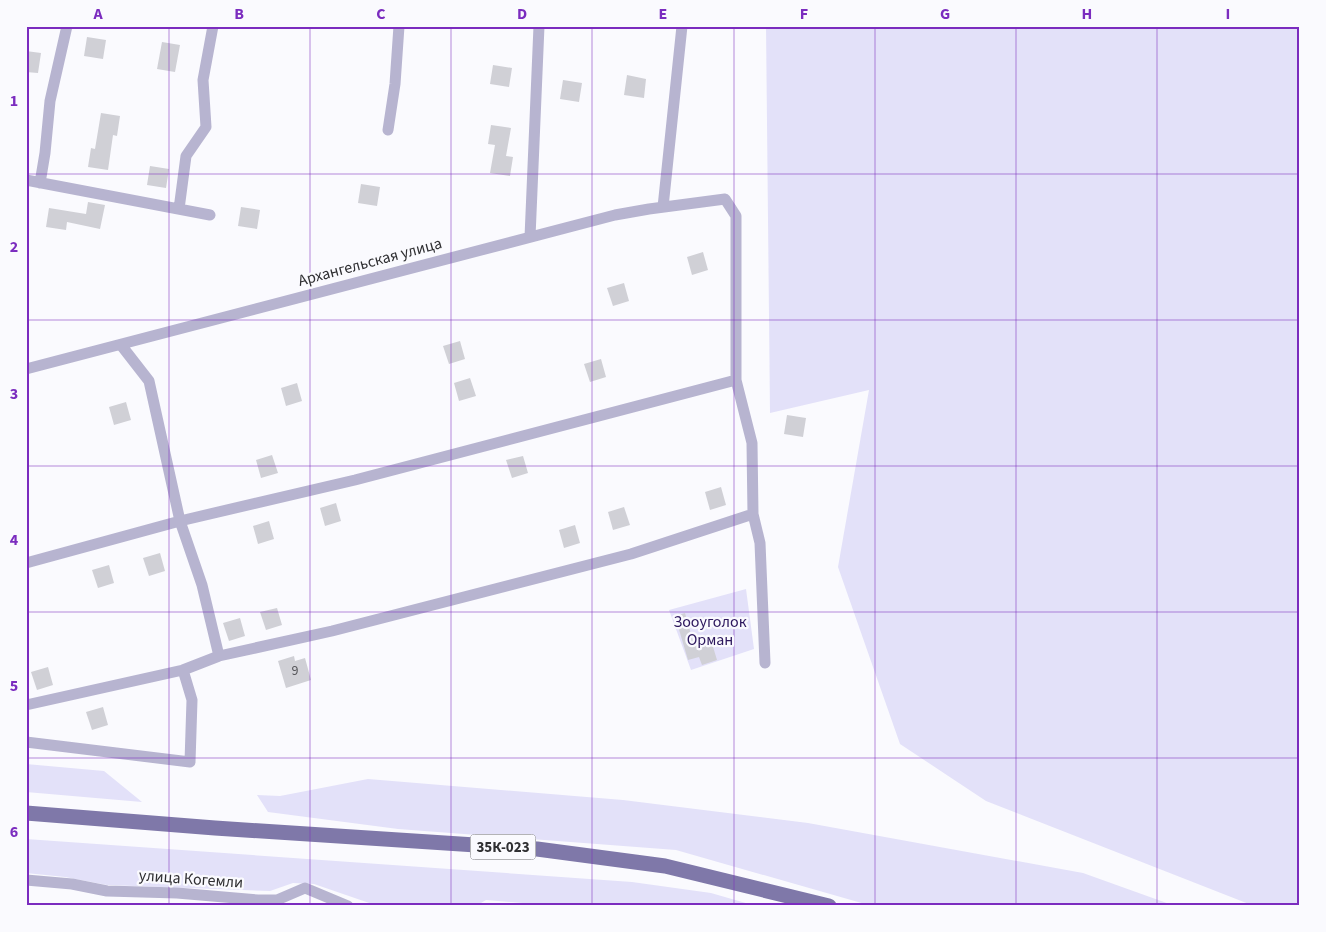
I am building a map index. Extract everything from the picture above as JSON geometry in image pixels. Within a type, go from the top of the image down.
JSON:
[{"type":"main road","name":"35К-023","points":[[26,813],[215,828],[537,849],[665,866],[829,906]]},
{"type":"street","points":[[40,183],[50,102],[67,26]]},
{"type":"street","points":[[179,209],[186,156],[206,127],[203,80],[214,26]]},
{"type":"street","points":[[388,130],[395,84],[399,26]]},
{"type":"street","points":[[530,237],[539,26]]},
{"type":"street","points":[[663,207],[682,26]]},
{"type":"street","points":[[26,180],[210,215]]},
{"type":"street","name":"Архангельская улица","points":[[26,369],[615,215],[725,199],[736,216],[736,380]]},
{"type":"street","points":[[121,345],[149,381],[180,521],[202,585],[219,656]]},
{"type":"street","points":[[26,563],[180,521],[374,476],[736,380],[752,443],[753,514],[760,543],[765,663]]},
{"type":"street","points":[[26,705],[183,670],[219,656],[332,631],[631,554],[753,514]]},
{"type":"street","points":[[26,742],[190,762],[192,700],[183,670]]},
{"type":"street","name":"улица Когемли","points":[[26,880],[72,884],[107,891],[176,893],[258,900],[277,900],[305,888],[348,906]]},
{"type":"green space","points":[[766,26],[1300,26],[1300,906],[1254,906],[986,801],[900,744],[838,567],[869,390],[770,413]]},
{"type":"green space","name":"Зооуголок Орман","points":[[746,589],[754,649],[691,670],[669,610]]},
{"type":"green space","points":[[26,764],[104,771],[142,802],[26,792]]},
{"type":"green space","points":[[368,779],[623,800],[808,823],[1083,873],[1175,906],[872,906],[676,850],[398,829],[268,812],[257,795],[280,796]]},
{"type":"green space","points":[[26,839],[632,882],[711,893],[756,906],[558,906],[486,900],[476,906],[378,906],[314,884],[293,883],[270,891],[107,885],[65,877],[26,873]]},
{"type":"building","points":[[87,37],[106,40],[103,59],[84,56]]},
{"type":"building","points":[[162,42],[180,45],[175,72],[157,69]]},
{"type":"building","points":[[26,51],[41,53],[38,73],[26,72]]},
{"type":"building","points":[[493,65],[512,68],[509,87],[490,84]]},
{"type":"building","points":[[627,75],[646,79],[644,98],[624,95]]},
{"type":"building","points":[[563,80],[582,83],[579,102],[560,99]]},
{"type":"building","points":[[101,113],[120,116],[117,136],[113,135],[108,170],[88,167],[91,148],[95,149]]},
{"type":"building","points":[[491,125],[511,128],[506,156],[513,157],[510,176],[490,173],[495,145],[488,144]]},
{"type":"building","points":[[150,166],[169,169],[166,188],[147,185]]},
{"type":"building","points":[[361,184],[380,187],[377,206],[358,203]]},
{"type":"building","points":[[88,202],[105,205],[100,229],[67,222],[66,230],[46,227],[49,208],[86,214]]},
{"type":"building","points":[[241,207],[260,210],[257,229],[238,226]]},
{"type":"building","points":[[703,252],[708,270],[692,275],[687,257]]},
{"type":"building","points":[[624,283],[629,301],[613,306],[607,288]]},
{"type":"building","points":[[460,341],[465,359],[449,364],[443,346]]},
{"type":"building","points":[[601,359],[606,377],[590,382],[584,364]]},
{"type":"building","points":[[470,378],[476,396],[459,401],[454,383]]},
{"type":"building","points":[[297,383],[302,401],[286,406],[281,388]]},
{"type":"building","points":[[126,402],[131,420],[114,425],[109,407]]},
{"type":"building","points":[[787,415],[806,418],[803,437],[784,434]]},
{"type":"building","points":[[272,455],[278,473],[261,478],[256,460]]},
{"type":"building","points":[[523,456],[528,473],[512,478],[506,460]]},
{"type":"building","points":[[721,487],[726,505],[710,510],[705,492]]},
{"type":"building","points":[[336,503],[341,521],[325,526],[320,508]]},
{"type":"building","points":[[624,507],[630,525],[613,530],[608,512]]},
{"type":"building","points":[[269,521],[274,539],[258,544],[253,526]]},
{"type":"building","points":[[575,525],[580,543],[564,548],[559,530]]},
{"type":"building","points":[[160,553],[165,571],[149,576],[143,558]]},
{"type":"building","points":[[109,565],[114,583],[98,588],[92,570]]},
{"type":"building","points":[[277,608],[282,625],[266,630],[260,612]]},
{"type":"building","points":[[685,613],[694,645],[711,640],[717,660],[702,665],[699,657],[688,660],[675,616]]},
{"type":"building","points":[[240,618],[245,636],[229,641],[223,623]]},
{"type":"building","points":[[294,656],[295,661],[305,658],[311,680],[286,688],[278,661]]},
{"type":"building","points":[[48,667],[53,685],[37,690],[31,672]]},
{"type":"building","points":[[103,707],[108,725],[92,730],[86,712]]}]
